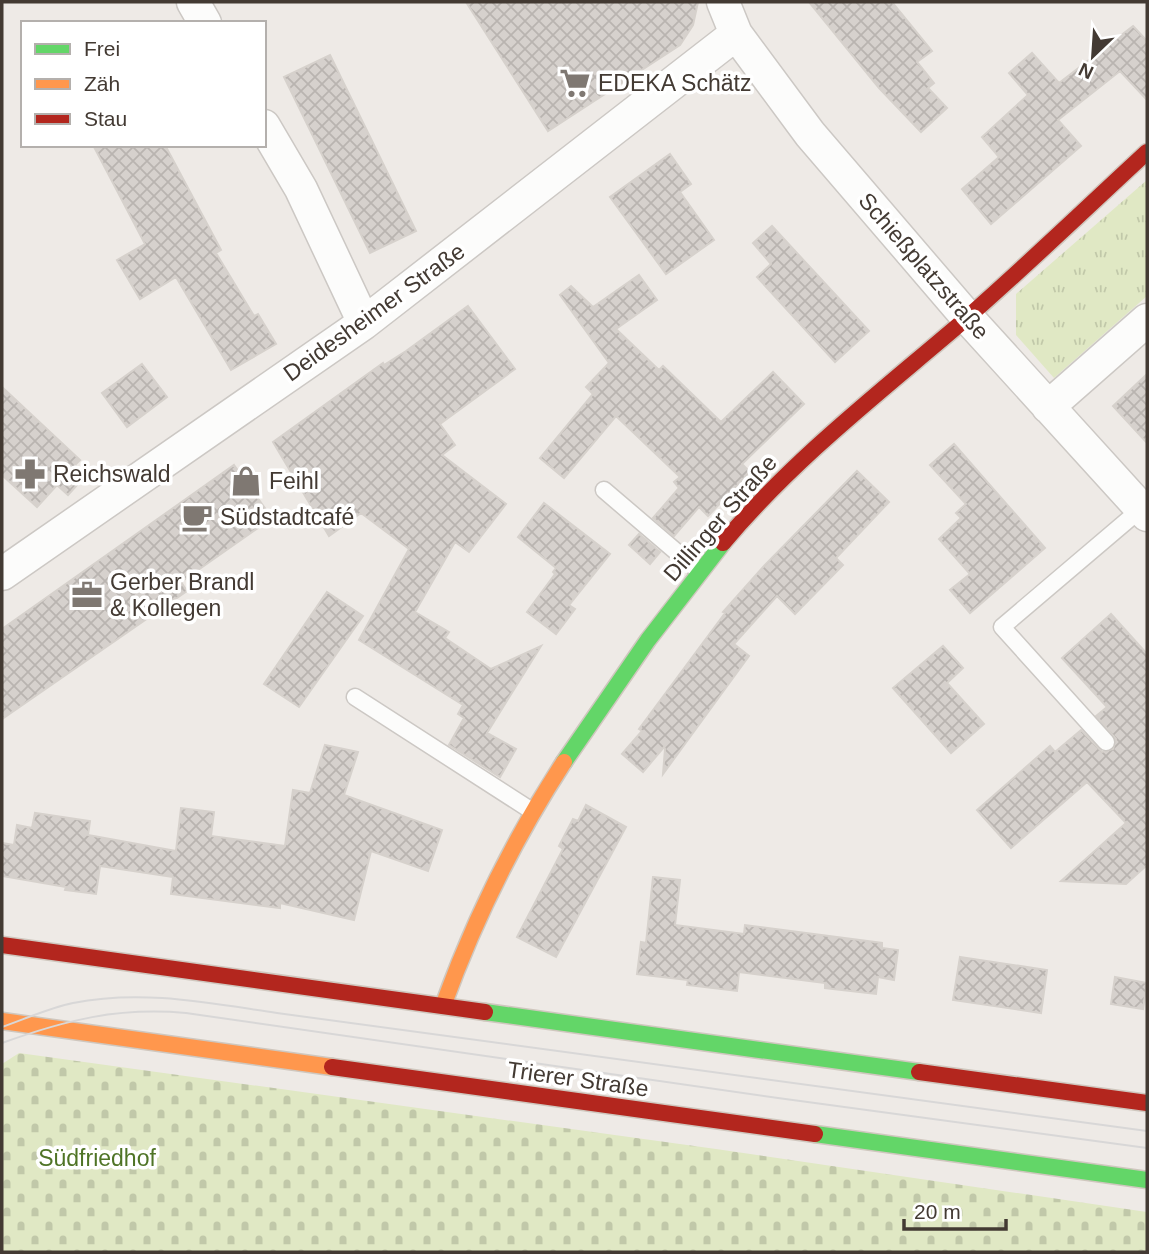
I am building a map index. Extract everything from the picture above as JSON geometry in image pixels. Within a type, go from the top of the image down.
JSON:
[{"type":"main road","name":"Dillinger Straße","points":[[443,1006],[471,929],[532,811],[582,731],[700,572],[766,495],[835,429],[967,317],[1147,152]]},
{"type":"main road","points":[[2,945],[1147,1103]]},
{"type":"main road","name":"Trierer Straße","points":[[2,1021],[1147,1180]]},
{"type":"street","points":[[193,2],[204,21]]},
{"type":"street","name":"Schießplatzstraße","points":[[723,2],[736,34],[810,134],[967,317],[1144,511]]},
{"type":"street","name":"Deidesheimer Straße","points":[[2,575],[364,323],[736,34]]},
{"type":"street","points":[[266,128],[301,189],[364,323]]},
{"type":"street","points":[[1048,407],[1147,320]]},
{"type":"lane","points":[[604,489],[700,572]]},
{"type":"lane","points":[[1106,742],[1002,627],[1144,511]]},
{"type":"lane","points":[[355,697],[532,811]]},
{"type":"green space","points":[[1147,180],[1147,296],[1054,378],[1016,335],[1016,294]]},
{"type":"green space","name":"Südfriedhof","points":[[19,1053],[716,1149],[1147,1212],[1147,1252],[2,1252],[2,1064]]},
{"type":"building","points":[[466,2],[698,2],[693,25],[680,45],[548,131]]},
{"type":"building","points":[[809,2],[892,2],[932,51],[917,62],[934,83],[928,88],[947,108],[921,132],[879,88]]},
{"type":"building","points":[[1133,26],[1147,41],[1147,100],[1120,71],[1058,120],[1081,146],[991,224],[962,189],[999,157],[982,137],[1028,95],[1009,73],[1032,53],[1059,83]]},
{"type":"building","points":[[330,55],[416,231],[370,253],[284,77]]},
{"type":"building","points":[[94,147],[166,147],[221,250],[216,253],[254,316],[258,314],[276,344],[231,370],[176,277],[140,299],[117,260],[145,244]]},
{"type":"building","points":[[670,154],[691,184],[680,192],[714,240],[666,274],[610,197]]},
{"type":"building","points":[[772,226],[869,331],[835,362],[757,277],[771,264],[753,243]]},
{"type":"building","points":[[639,275],[657,300],[616,329],[659,370],[663,366],[721,422],[773,372],[804,404],[742,464],[750,472],[708,516],[699,507],[674,536],[653,518],[679,488],[674,482],[680,477],[616,416],[564,478],[540,458],[593,394],[586,387],[609,363],[560,295],[571,286],[593,307]]},
{"type":"building","points":[[468,306],[515,369],[440,424],[455,445],[442,455],[506,504],[469,552],[455,542],[415,612],[449,632],[445,638],[491,669],[541,646],[487,733],[516,749],[500,777],[449,745],[464,718],[458,714],[463,705],[359,640],[409,549],[361,513],[329,536],[273,442]]},
{"type":"building","points":[[142,364],[167,397],[127,427],[102,393]]},
{"type":"building","points":[[1147,374],[1147,443],[1113,406]]},
{"type":"building","points":[[2,387],[80,460],[75,465],[86,475],[68,495],[57,485],[37,507],[2,475]]},
{"type":"building","points":[[954,444],[1045,548],[970,613],[950,590],[970,574],[939,539],[961,518],[956,513],[966,504],[930,465]]},
{"type":"building","points":[[234,465],[272,518],[181,582],[187,591],[2,719],[2,629]]},
{"type":"building","points":[[857,471],[889,502],[836,558],[843,565],[795,614],[777,596],[734,644],[749,656],[663,774],[664,747],[643,772],[622,754],[642,731],[639,729],[725,613],[723,612]]},
{"type":"building","points":[[544,503],[610,554],[569,605],[575,609],[556,634],[527,612],[555,574],[553,572],[556,568],[518,537]]},
{"type":"building","points":[[639,534],[660,552],[650,564],[629,545]]},
{"type":"building","points":[[327,592],[363,616],[299,707],[264,684]]},
{"type":"building","points":[[1111,614],[1147,654],[1147,865],[1126,884],[1061,881],[1126,823],[1087,782],[1011,848],[977,810],[1050,746],[1055,752],[1081,730],[1102,752],[1113,749],[1116,739],[1096,716],[1107,707],[1062,658]]},
{"type":"building","points":[[943,646],[963,668],[947,683],[984,724],[951,753],[893,688]]},
{"type":"building","points":[[325,745],[358,752],[344,795],[442,830],[428,871],[371,851],[354,920],[280,903],[280,908],[171,894],[173,877],[100,866],[96,894],[2,876],[2,843],[14,845],[17,825],[32,828],[35,813],[90,821],[88,835],[176,851],[181,808],[214,812],[211,836],[285,846],[293,790],[310,793]]},
{"type":"building","points":[[586,805],[626,827],[556,957],[517,937],[563,849],[559,846],[573,819],[578,821]]},
{"type":"building","points":[[653,877],[680,880],[675,925],[744,934],[745,925],[882,943],[882,948],[898,950],[894,980],[878,977],[876,994],[825,988],[825,983],[739,972],[737,991],[687,985],[688,980],[637,974],[641,942],[646,943]]},
{"type":"building","points":[[960,957],[1047,970],[1041,1013],[953,1000]]},
{"type":"building","points":[[1115,977],[1147,983],[1143,1009],[1111,1004]]},
{"type":"tram line","points":[[2,1027],[73,1003],[124,997],[175,999],[1147,1131]]},
{"type":"tram line","points":[[2,1043],[92,1017],[137,1012],[186,1013],[1147,1148]]},
{"type":"traffic: fast","points":[[564,762],[648,640],[723,543]]},
{"type":"traffic: fast","points":[[485,1012],[919,1072]]},
{"type":"traffic: fast","points":[[815,1134],[1147,1180]]},
{"type":"traffic: slow","points":[[443,1006],[496,881],[564,762]]},
{"type":"traffic: slow","points":[[2,1021],[332,1067]]},
{"type":"traffic: jam","points":[[723,543],[749,513],[805,458],[979,307],[1147,152]]},
{"type":"traffic: jam","points":[[2,945],[485,1012]]},
{"type":"traffic: jam","points":[[332,1067],[815,1134]]},
{"type":"traffic: jam","points":[[919,1072],[1147,1103]]},
{"type":"place","name":"EDEKA Schätz","points":[[575,83]]},
{"type":"place","name":"Reichswald","points":[[30,474]]},
{"type":"place","name":"Feihl","points":[[246,481]]},
{"type":"place","name":"Südstadtcafé","points":[[197,517]]},
{"type":"place","name":"Gerber Brandl & Kollegen","points":[[87,595]]}]
